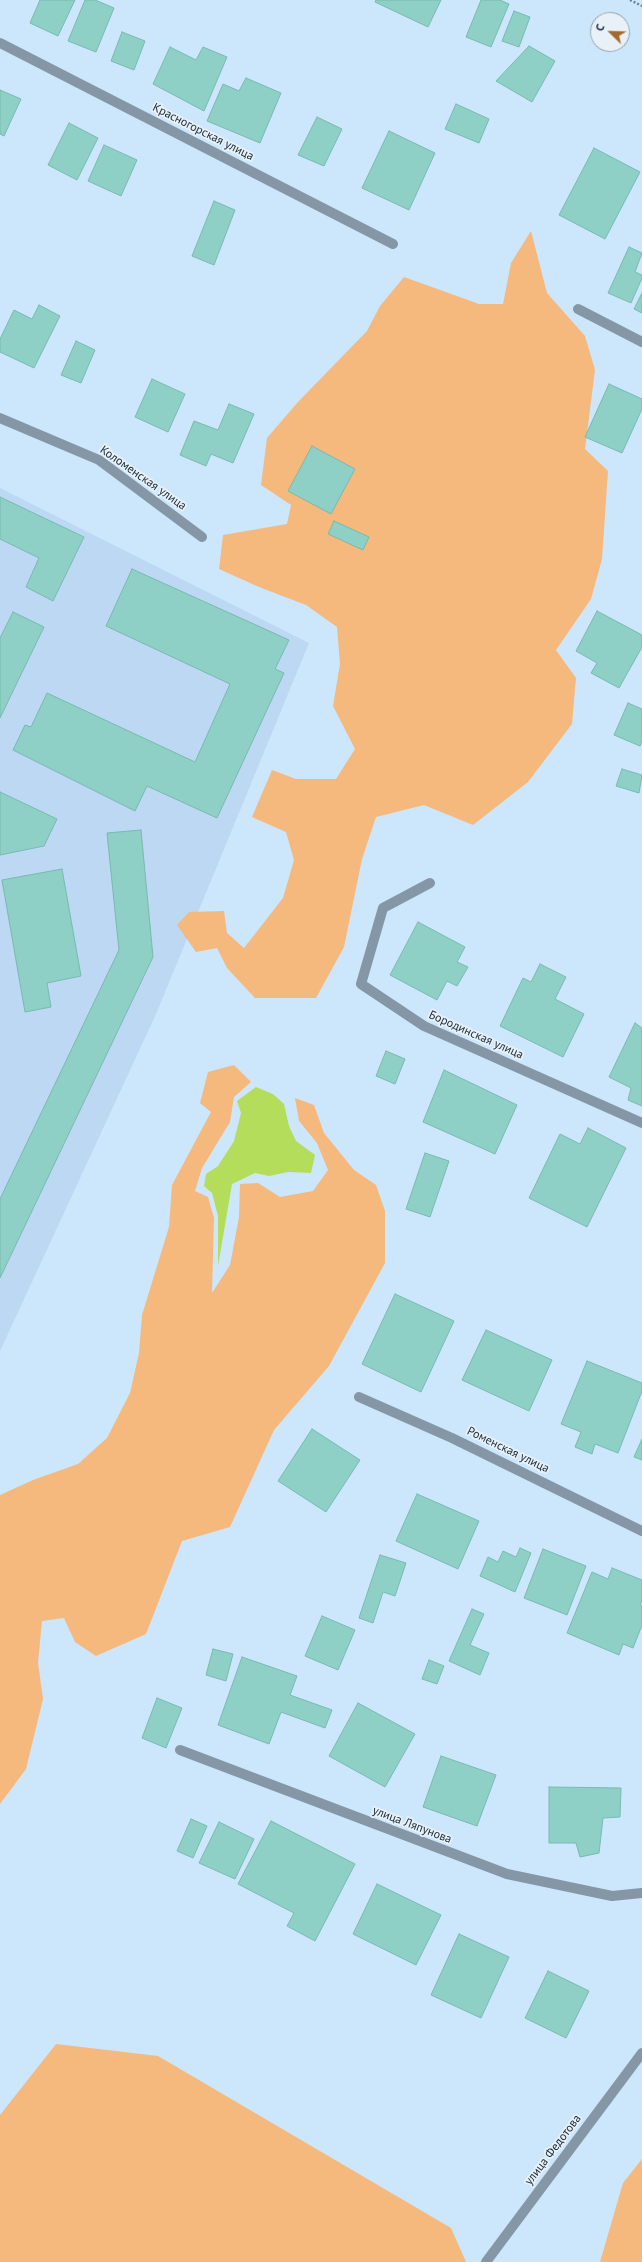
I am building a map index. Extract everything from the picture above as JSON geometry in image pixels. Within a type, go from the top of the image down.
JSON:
[{"type":"street","name":"Красногорская улица","points":[[0,43],[393,244]]},
{"type":"street","points":[[578,309],[642,342]]},
{"type":"street","name":"Коломенская улица","points":[[0,418],[99,460],[202,537]]},
{"type":"street","name":"Бородинская улица","points":[[430,883],[383,908],[361,984],[424,1026],[642,1123]]},
{"type":"street","name":"Роменская улица","points":[[359,1397],[452,1438],[642,1531]]},
{"type":"street","name":"улица Ляпунова","points":[[180,1750],[507,1874],[612,1896],[642,1893]]},
{"type":"street","name":"улица Федотова","points":[[486,2262],[642,2053]]},
{"type":"path","points":[[630,0],[642,6]]},
{"type":"shaded area","points":[[531,231],[547,293],[585,336],[595,370],[585,449],[608,471],[602,559],[591,599],[556,650],[576,678],[572,724],[528,782],[473,825],[424,805],[376,817],[362,859],[344,947],[316,998],[255,998],[227,968],[217,948],[196,952],[177,925],[189,912],[224,911],[227,933],[244,948],[283,898],[294,860],[286,832],[252,817],[272,770],[296,779],[336,779],[355,749],[333,706],[340,664],[337,627],[306,605],[259,587],[219,569],[223,535],[287,524],[291,505],[261,485],[267,438],[298,402],[367,331],[380,306],[404,277],[479,304],[503,304],[511,263]]},
{"type":"shaded area","points":[[0,488],[309,643],[156,1014],[0,1351]]},
{"type":"shaded area","points":[[234,1065],[251,1082],[234,1097],[230,1122],[202,1168],[195,1191],[208,1197],[214,1218],[212,1293],[230,1265],[239,1217],[240,1184],[258,1183],[280,1197],[313,1191],[328,1170],[317,1143],[299,1121],[295,1098],[314,1105],[324,1133],[354,1170],[376,1185],[385,1211],[385,1263],[329,1366],[274,1430],[230,1527],[182,1541],[146,1634],[96,1656],[75,1642],[64,1618],[42,1621],[38,1663],[43,1699],[26,1769],[0,1804],[0,1495],[33,1480],[78,1464],[107,1438],[130,1393],[139,1353],[142,1315],[169,1227],[172,1185],[211,1112],[200,1103],[208,1072]]},
{"type":"shaded area","points":[[256,1087],[273,1094],[284,1104],[289,1126],[296,1141],[315,1155],[311,1173],[288,1172],[269,1176],[255,1173],[232,1184],[218,1266],[218,1216],[212,1193],[204,1186],[206,1174],[218,1166],[234,1141],[241,1113],[237,1101]]},
{"type":"shaded area","points":[[56,2044],[158,2056],[451,2228],[466,2262],[0,2262],[0,2115]]},
{"type":"shaded area","points":[[642,2159],[642,2262],[600,2262],[623,2183]]},
{"type":"building","points":[[40,0],[75,0],[58,36],[30,23]]},
{"type":"building","points":[[85,0],[95,0],[114,8],[96,52],[68,41]]},
{"type":"building","points":[[376,0],[441,0],[428,27],[375,2]]},
{"type":"building","points":[[481,0],[500,0],[509,4],[491,47],[466,37]]},
{"type":"building","points":[[514,11],[530,17],[519,47],[502,41]]},
{"type":"building","points":[[122,32],[145,41],[134,70],[111,61]]},
{"type":"building","points":[[529,46],[555,61],[532,102],[496,81]]},
{"type":"building","points":[[170,47],[196,60],[203,47],[227,57],[204,111],[153,84]]},
{"type":"building","points":[[246,78],[281,93],[260,143],[207,121],[223,84],[239,91]]},
{"type":"building","points":[[0,90],[21,99],[4,136],[0,134]]},
{"type":"building","points":[[456,104],[489,119],[479,143],[445,129]]},
{"type":"building","points":[[317,117],[342,129],[324,166],[298,155]]},
{"type":"building","points":[[69,123],[98,138],[77,180],[48,165]]},
{"type":"building","points":[[389,131],[435,153],[409,210],[362,188]]},
{"type":"building","points":[[104,145],[137,160],[121,196],[88,181]]},
{"type":"building","points":[[594,148],[640,172],[605,239],[559,215]]},
{"type":"building","points":[[214,201],[235,210],[214,265],[192,256]]},
{"type":"building","points":[[629,247],[642,253],[635,272],[642,275],[642,278],[631,303],[608,293]]},
{"type":"building","points":[[642,293],[642,313],[634,309]]},
{"type":"building","points":[[39,305],[60,316],[34,368],[0,352],[0,339],[14,310],[32,319]]},
{"type":"building","points":[[76,341],[95,350],[81,383],[61,375]]},
{"type":"building","points":[[152,379],[185,394],[168,432],[135,417]]},
{"type":"building","points":[[609,384],[642,399],[642,409],[622,453],[585,437]]},
{"type":"building","points":[[229,404],[254,414],[233,463],[211,454],[206,466],[180,455],[194,421],[218,430]]},
{"type":"building","points":[[312,446],[355,469],[331,514],[288,491]]},
{"type":"building","points":[[0,497],[84,537],[53,601],[26,587],[39,558],[0,539]]},
{"type":"building","points":[[334,521],[369,537],[363,550],[328,534]]},
{"type":"building","points":[[132,569],[289,640],[275,669],[284,673],[217,818],[147,786],[135,811],[13,750],[25,725],[31,727],[47,693],[195,762],[230,684],[106,626]]},
{"type":"building","points":[[597,611],[642,635],[642,647],[619,688],[591,673],[597,663],[576,651]]},
{"type":"building","points":[[13,612],[44,627],[0,718],[0,638]]},
{"type":"building","points":[[628,703],[642,709],[642,741],[640,746],[614,735]]},
{"type":"building","points":[[622,769],[642,775],[639,793],[616,786]]},
{"type":"building","points":[[0,792],[57,819],[44,846],[0,855]]},
{"type":"building","points":[[141,830],[153,957],[0,1278],[0,1199],[119,950],[107,833]]},
{"type":"building","points":[[62,869],[81,976],[47,983],[51,1007],[25,1012],[2,880]]},
{"type":"building","points":[[418,922],[465,947],[457,962],[468,967],[457,986],[447,981],[437,1000],[390,975]]},
{"type":"building","points":[[540,964],[566,977],[555,999],[584,1014],[563,1057],[500,1026],[523,978],[531,982]]},
{"type":"building","points":[[635,1023],[642,1028],[642,1106],[628,1100],[631,1088],[609,1077]]},
{"type":"building","points":[[386,1051],[405,1059],[395,1084],[376,1076]]},
{"type":"building","points":[[444,1070],[517,1105],[495,1154],[423,1122]]},
{"type":"building","points":[[588,1128],[626,1148],[587,1227],[529,1198],[560,1134],[580,1144]]},
{"type":"building","points":[[425,1153],[449,1161],[430,1217],[406,1209]]},
{"type":"building","points":[[395,1294],[454,1321],[421,1392],[362,1364]]},
{"type":"building","points":[[486,1330],[552,1360],[529,1411],[462,1380]]},
{"type":"building","points":[[587,1361],[642,1383],[642,1391],[618,1453],[595,1444],[592,1454],[575,1447],[581,1432],[561,1424]]},
{"type":"building","points":[[312,1429],[360,1460],[326,1512],[278,1481]]},
{"type":"building","points":[[642,1439],[642,1460],[634,1457]]},
{"type":"building","points":[[417,1494],[479,1521],[458,1569],[396,1541]]},
{"type":"building","points":[[520,1548],[531,1553],[515,1592],[480,1576],[488,1557],[498,1562],[503,1551],[516,1557]]},
{"type":"building","points":[[543,1549],[586,1566],[567,1615],[524,1598]]},
{"type":"building","points":[[380,1555],[406,1563],[395,1596],[383,1592],[373,1623],[359,1618]]},
{"type":"building","points":[[612,1568],[642,1580],[642,1600],[640,1605],[642,1606],[642,1625],[633,1648],[623,1644],[619,1655],[567,1633],[592,1572],[608,1579]]},
{"type":"building","points":[[472,1609],[484,1614],[470,1645],[489,1653],[480,1675],[449,1661]]},
{"type":"building","points":[[322,1616],[355,1630],[338,1670],[305,1656]]},
{"type":"building","points":[[213,1649],[233,1654],[226,1681],[206,1675]]},
{"type":"building","points":[[242,1657],[297,1676],[290,1695],[332,1710],[325,1728],[281,1712],[269,1744],[218,1725]]},
{"type":"building","points":[[429,1660],[444,1666],[437,1684],[422,1679]]},
{"type":"building","points":[[157,1698],[182,1708],[166,1748],[142,1738]]},
{"type":"building","points":[[358,1703],[415,1734],[385,1787],[329,1756]]},
{"type":"building","points":[[441,1756],[496,1775],[477,1826],[423,1807]]},
{"type":"building","points":[[549,1787],[621,1788],[620,1817],[603,1818],[599,1853],[580,1857],[576,1843],[549,1843]]},
{"type":"building","points":[[191,1819],[207,1826],[193,1858],[177,1851]]},
{"type":"building","points":[[271,1821],[355,1864],[315,1941],[287,1926],[294,1913],[238,1884]]},
{"type":"building","points":[[219,1822],[254,1839],[235,1879],[199,1863]]},
{"type":"building","points":[[377,1884],[441,1915],[416,1965],[353,1934]]},
{"type":"building","points":[[459,1934],[509,1957],[481,2018],[431,1995]]},
{"type":"building","points":[[548,1971],[589,1991],[566,2038],[525,2018]]}]
